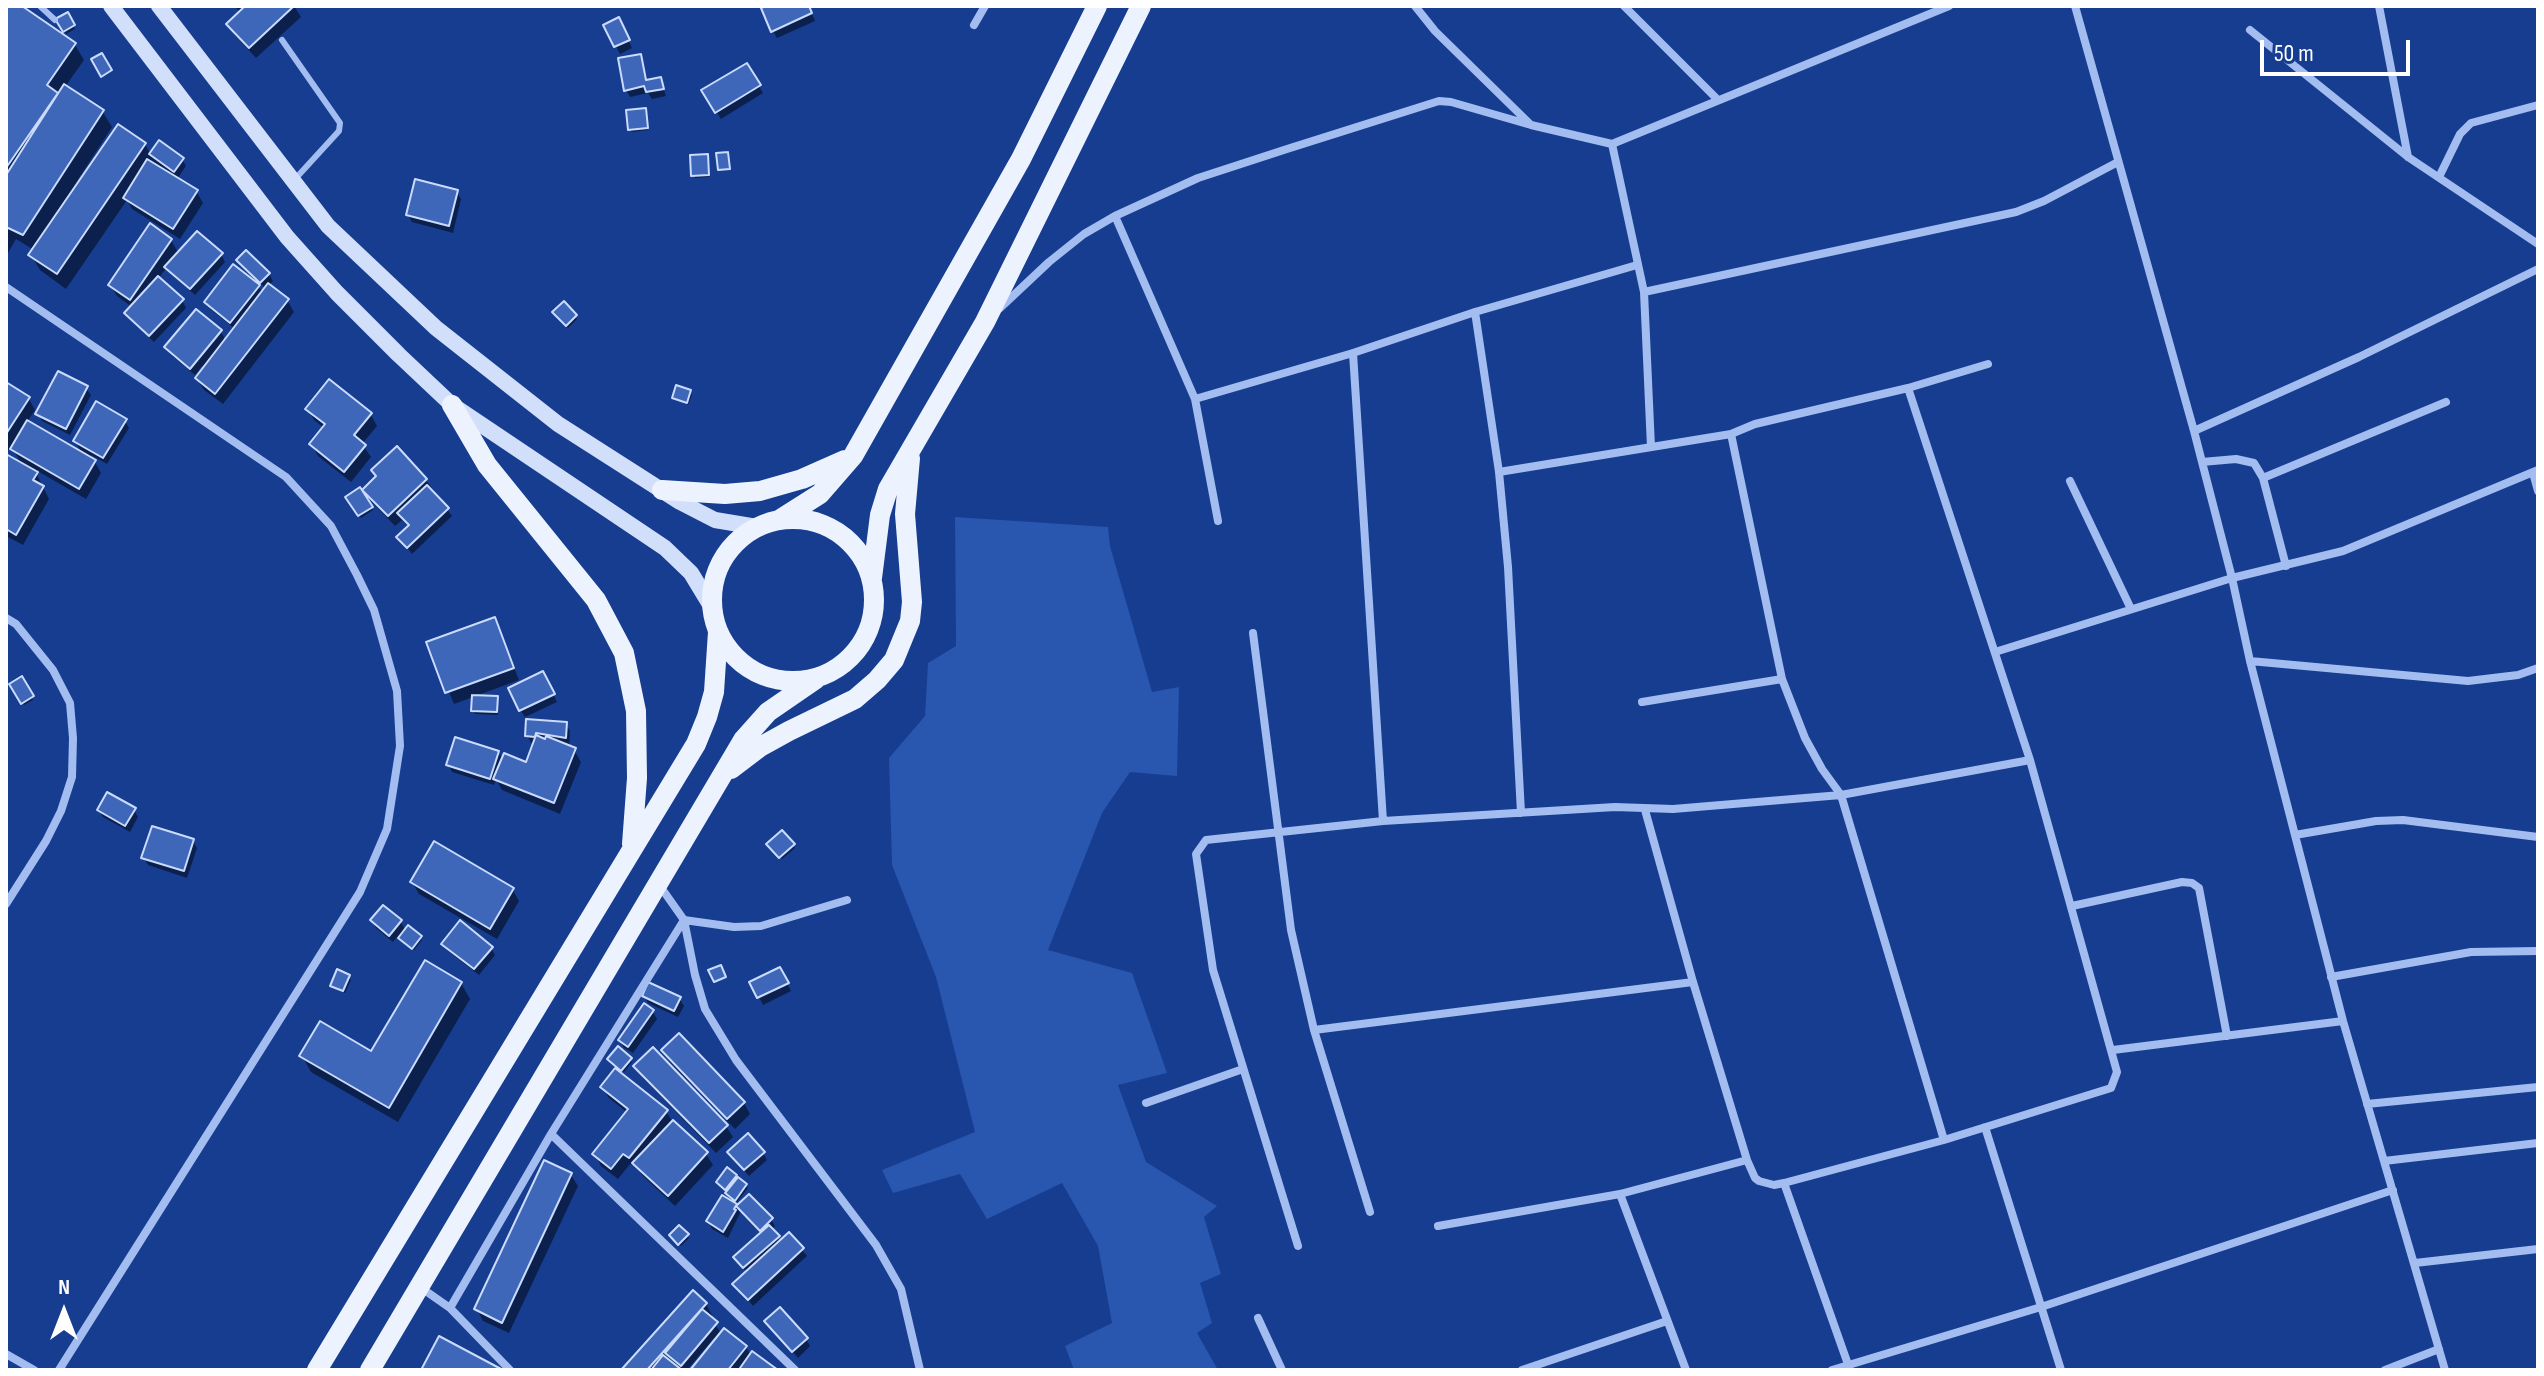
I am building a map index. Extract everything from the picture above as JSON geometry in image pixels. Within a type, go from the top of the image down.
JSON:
[{"type":"main road","points":[[111,6],[287,237],[347,303],[452,405],[665,548],[691,573],[711,606],[718,632],[734,657],[758,674],[787,682],[816,679]]},
{"type":"main road","points":[[159,6],[328,226],[436,328],[558,424],[662,490],[715,520],[757,527]]},
{"type":"main road","points":[[711,606],[712,590],[722,559],[732,546],[757,527],[779,520],[820,494],[853,456],[1021,159],[1097,6]]},
{"type":"main road","points":[[872,578],[883,502],[888,489],[985,322],[1141,6]]},
{"type":"main road","points":[[452,405],[487,465],[596,600],[624,653],[636,722],[637,778],[632,846]]},
{"type":"main road","points":[[722,777],[770,742],[867,691],[894,660],[910,621],[912,602],[905,514],[910,453]]},
{"type":"main road","points":[[662,490],[725,494],[760,491],[802,479],[853,456]]},
{"type":"main road","points":[[370,1370],[755,725],[788,697],[853,657],[865,639],[873,620],[875,599],[872,578],[862,556],[846,538],[826,526],[803,519],[779,520]]},
{"type":"main road","points":[[317,1370],[696,744],[714,692],[718,632]]},
{"type":"street","points":[[974,25],[985,6]]},
{"type":"street","points":[[1415,6],[1435,31],[1531,125]]},
{"type":"street","points":[[1624,6],[1717,99]]},
{"type":"street","points":[[985,322],[1084,234],[1115,216],[1198,178],[1439,101],[1612,144],[1949,6]]},
{"type":"street","points":[[2075,6],[2194,431],[2331,977],[2445,1370]]},
{"type":"street","points":[[2379,6],[2408,157]]},
{"type":"street","points":[[2250,30],[2408,157],[2538,244]]},
{"type":"street","points":[[2439,177],[2460,134],[2471,123],[2538,105]]},
{"type":"street","points":[[1612,144],[1644,292],[1651,447]]},
{"type":"street","points":[[1644,292],[2016,212],[2044,201],[2118,162]]},
{"type":"street","points":[[1115,216],[1195,399],[1218,521]]},
{"type":"street","points":[[1195,399],[1637,265]]},
{"type":"street","points":[[2194,431],[2359,357],[2538,269]]},
{"type":"street","points":[[6,287],[286,477],[331,526],[374,610],[397,691],[399,719],[400,746],[387,829],[360,892],[59,1370]]},
{"type":"street","points":[[1475,312],[1499,472],[1508,567],[1521,813]]},
{"type":"street","points":[[1353,353],[1383,821]]},
{"type":"street","points":[[1499,472],[1731,434],[1755,424],[1908,388],[1988,364]]},
{"type":"street","points":[[1645,810],[1747,1160],[1759,1181],[1774,1185],[1784,1183],[1944,1140],[2111,1088],[2117,1072],[2113,1050],[2030,760],[1908,388]]},
{"type":"street","points":[[2263,478],[2446,402]]},
{"type":"street","points":[[1731,434],[1782,679],[1805,738],[1841,795],[1944,1140]]},
{"type":"street","points":[[2202,462],[2236,459],[2254,463],[2263,478],[2286,566]]},
{"type":"street","points":[[1995,652],[2232,578],[2343,551],[2535,471],[2538,491]]},
{"type":"street","points":[[2070,481],[2131,609]]},
{"type":"street","points":[[6,618],[16,624],[53,670],[70,703],[73,738],[72,777],[61,811],[6,904]]},
{"type":"street","points":[[1253,633],[1291,930],[1314,1030],[1370,1212]]},
{"type":"street","points":[[2250,661],[2468,681],[2518,675],[2538,668]]},
{"type":"street","points":[[1642,702],[1782,679]]},
{"type":"street","points":[[1298,1246],[1213,970],[1196,854],[1206,840],[1383,821],[1615,807],[1645,810],[1841,795],[2030,760]]},
{"type":"street","points":[[2295,835],[2376,821],[2403,820],[2538,837]]},
{"type":"street","points":[[2072,906],[2182,882],[2199,888],[2227,1036]]},
{"type":"street","points":[[659,885],[684,920],[705,1009],[736,1060],[876,1245],[905,1300],[920,1370]]},
{"type":"street","points":[[684,920],[734,927],[761,926],[847,900]]},
{"type":"street","points":[[450,1308],[551,1134],[684,920]]},
{"type":"street","points":[[2331,977],[2471,952],[2538,951]]},
{"type":"street","points":[[1314,1030],[1693,982]]},
{"type":"street","points":[[2113,1050],[2343,1021]]},
{"type":"street","points":[[1146,1103],[1243,1069]]},
{"type":"street","points":[[2367,1104],[2538,1087]]},
{"type":"street","points":[[1985,1127],[2061,1370]]},
{"type":"street","points":[[551,1134],[795,1370]]},
{"type":"street","points":[[2384,1161],[2538,1143]]},
{"type":"street","points":[[1438,1226],[1620,1194],[1747,1160]]},
{"type":"street","points":[[1784,1183],[1849,1367]]},
{"type":"street","points":[[1832,1370],[2041,1307],[2393,1190]]},
{"type":"street","points":[[1620,1194],[1686,1370]]},
{"type":"street","points":[[2415,1263],[2538,1249]]},
{"type":"street","points":[[419,1287],[450,1308],[510,1370]]},
{"type":"street","points":[[1258,1318],[1282,1370]]},
{"type":"street","points":[[1522,1370],[1667,1321]]},
{"type":"street","points":[[2385,1370],[2439,1349]]},
{"type":"street","points":[[6,1354],[34,1370]]},
{"type":"lane","points":[[40,6],[55,20]]},
{"type":"lane","points":[[282,40],[340,123],[339,131],[294,181]]},
{"type":"shaded area","points":[[955,517],[1108,527],[1110,546],[1152,692],[1179,687],[1177,776],[1130,772],[1102,813],[1048,950],[1132,973],[1167,1073],[1118,1085],[1146,1162],[1217,1206],[1204,1217],[1221,1274],[1200,1283],[1212,1323],[1197,1333],[1218,1370],[1074,1370],[1065,1346],[1112,1323],[1098,1246],[1062,1183],[987,1219],[960,1174],[893,1193],[882,1170],[975,1132],[936,977],[892,865],[889,758],[925,716],[928,663],[956,646]]},
{"type":"building","points":[[6,6],[22,6],[76,43],[47,85],[58,93],[6,168]]},
{"type":"building","points":[[245,6],[294,6],[249,48],[226,24]]},
{"type":"building","points":[[809,6],[812,13],[771,32],[761,8]]},
{"type":"building","points":[[68,12],[75,25],[63,32],[55,19]]},
{"type":"building","points":[[619,17],[630,40],[614,47],[603,25]]},
{"type":"building","points":[[102,53],[112,70],[101,77],[91,59]]},
{"type":"building","points":[[641,54],[646,80],[661,77],[664,89],[646,92],[644,86],[624,91],[618,58]]},
{"type":"building","points":[[747,63],[761,85],[715,113],[701,90]]},
{"type":"building","points":[[64,84],[104,110],[23,235],[6,227],[6,175]]},
{"type":"building","points":[[646,108],[648,128],[628,130],[626,110]]},
{"type":"building","points":[[118,124],[146,143],[57,274],[28,255]]},
{"type":"building","points":[[159,140],[184,158],[174,172],[149,154]]},
{"type":"building","points":[[728,152],[730,169],[718,170],[716,153]]},
{"type":"building","points":[[708,154],[709,175],[691,176],[690,155]]},
{"type":"building","points":[[147,159],[198,190],[173,229],[123,198]]},
{"type":"building","points":[[415,179],[458,190],[449,226],[406,215]]},
{"type":"building","points":[[150,223],[172,239],[130,300],[108,285]]},
{"type":"building","points":[[197,231],[223,253],[190,289],[164,267]]},
{"type":"building","points":[[246,250],[270,273],[260,283],[236,260]]},
{"type":"building","points":[[233,264],[260,285],[230,323],[204,302]]},
{"type":"building","points":[[158,276],[184,299],[149,336],[124,313]]},
{"type":"building","points":[[268,283],[289,299],[215,394],[195,378]]},
{"type":"building","points":[[564,301],[577,315],[566,326],[552,312]]},
{"type":"building","points":[[196,309],[222,330],[190,369],[164,347]]},
{"type":"building","points":[[58,371],[88,386],[66,429],[35,414]]},
{"type":"building","points":[[329,379],[372,413],[354,435],[366,445],[344,472],[309,444],[325,424],[305,409]]},
{"type":"building","points":[[6,382],[30,397],[6,434]]},
{"type":"building","points":[[676,385],[691,390],[687,403],[672,398]]},
{"type":"building","points":[[96,401],[127,419],[103,458],[73,441]]},
{"type":"building","points":[[27,420],[96,460],[79,489],[10,449]]},
{"type":"building","points":[[397,446],[427,479],[388,516],[362,490],[376,476],[371,470]]},
{"type":"building","points":[[6,454],[38,472],[33,480],[44,486],[16,535],[6,529]]},
{"type":"building","points":[[427,485],[449,508],[407,548],[396,537],[409,525],[397,513]]},
{"type":"building","points":[[360,487],[373,507],[358,516],[345,497]]},
{"type":"building","points":[[495,617],[514,668],[445,693],[426,642]]},
{"type":"building","points":[[543,671],[555,694],[519,711],[508,688]]},
{"type":"building","points":[[22,676],[34,696],[21,704],[9,684]]},
{"type":"building","points":[[472,695],[498,696],[497,712],[471,711]]},
{"type":"building","points":[[526,719],[567,722],[566,738],[536,733],[535,737],[525,736]]},
{"type":"building","points":[[536,735],[576,748],[554,803],[493,779],[504,753],[526,762]]},
{"type":"building","points":[[455,737],[499,751],[490,779],[446,765]]},
{"type":"building","points":[[107,792],[136,808],[125,826],[97,810]]},
{"type":"building","points":[[152,826],[194,839],[184,871],[141,858]]},
{"type":"building","points":[[782,830],[795,844],[779,858],[766,844]]},
{"type":"building","points":[[434,841],[514,888],[490,929],[410,882]]},
{"type":"building","points":[[383,905],[402,920],[389,936],[370,920]]},
{"type":"building","points":[[460,920],[493,947],[474,969],[441,944]]},
{"type":"building","points":[[408,925],[422,936],[412,949],[398,938]]},
{"type":"building","points":[[425,960],[462,982],[389,1108],[299,1056],[320,1021],[371,1051]]},
{"type":"building","points":[[721,965],[726,977],[714,982],[708,970]]},
{"type":"building","points":[[780,967],[789,983],[757,998],[749,982]]},
{"type":"building","points":[[337,969],[350,975],[343,991],[330,986]]},
{"type":"building","points":[[648,982],[681,997],[674,1011],[642,996]]},
{"type":"building","points":[[644,1003],[654,1010],[628,1047],[618,1040]]},
{"type":"building","points":[[679,1033],[745,1102],[727,1119],[661,1050]]},
{"type":"building","points":[[618,1046],[632,1058],[621,1071],[607,1059]]},
{"type":"building","points":[[653,1047],[728,1125],[709,1143],[633,1066]]},
{"type":"building","points":[[615,1068],[668,1110],[629,1158],[623,1154],[611,1169],[592,1154],[628,1109],[600,1087]]},
{"type":"building","points":[[673,1120],[708,1152],[668,1196],[632,1163]]},
{"type":"building","points":[[748,1133],[765,1152],[744,1170],[727,1152]]},
{"type":"building","points":[[544,1160],[572,1173],[502,1323],[474,1309]]},
{"type":"building","points":[[727,1167],[737,1175],[725,1190],[716,1182]]},
{"type":"building","points":[[738,1177],[747,1184],[735,1201],[725,1193]]},
{"type":"building","points":[[749,1194],[773,1218],[760,1231],[736,1206]]},
{"type":"building","points":[[722,1195],[737,1204],[723,1232],[706,1221]]},
{"type":"building","points":[[679,1225],[689,1234],[678,1245],[669,1235]]},
{"type":"building","points":[[769,1225],[780,1236],[743,1268],[733,1257]]},
{"type":"building","points":[[789,1232],[804,1248],[748,1300],[732,1284]]},
{"type":"building","points":[[693,1290],[707,1303],[647,1370],[621,1370]]},
{"type":"building","points":[[780,1307],[808,1338],[792,1352],[764,1321]]},
{"type":"building","points":[[702,1309],[718,1322],[681,1366],[665,1353]]},
{"type":"building","points":[[724,1328],[747,1346],[728,1370],[690,1370]]},
{"type":"building","points":[[439,1336],[503,1370],[421,1370]]},
{"type":"building","points":[[752,1351],[778,1370],[740,1368]]},
{"type":"building","points":[[663,1355],[682,1370],[651,1370]]}]
